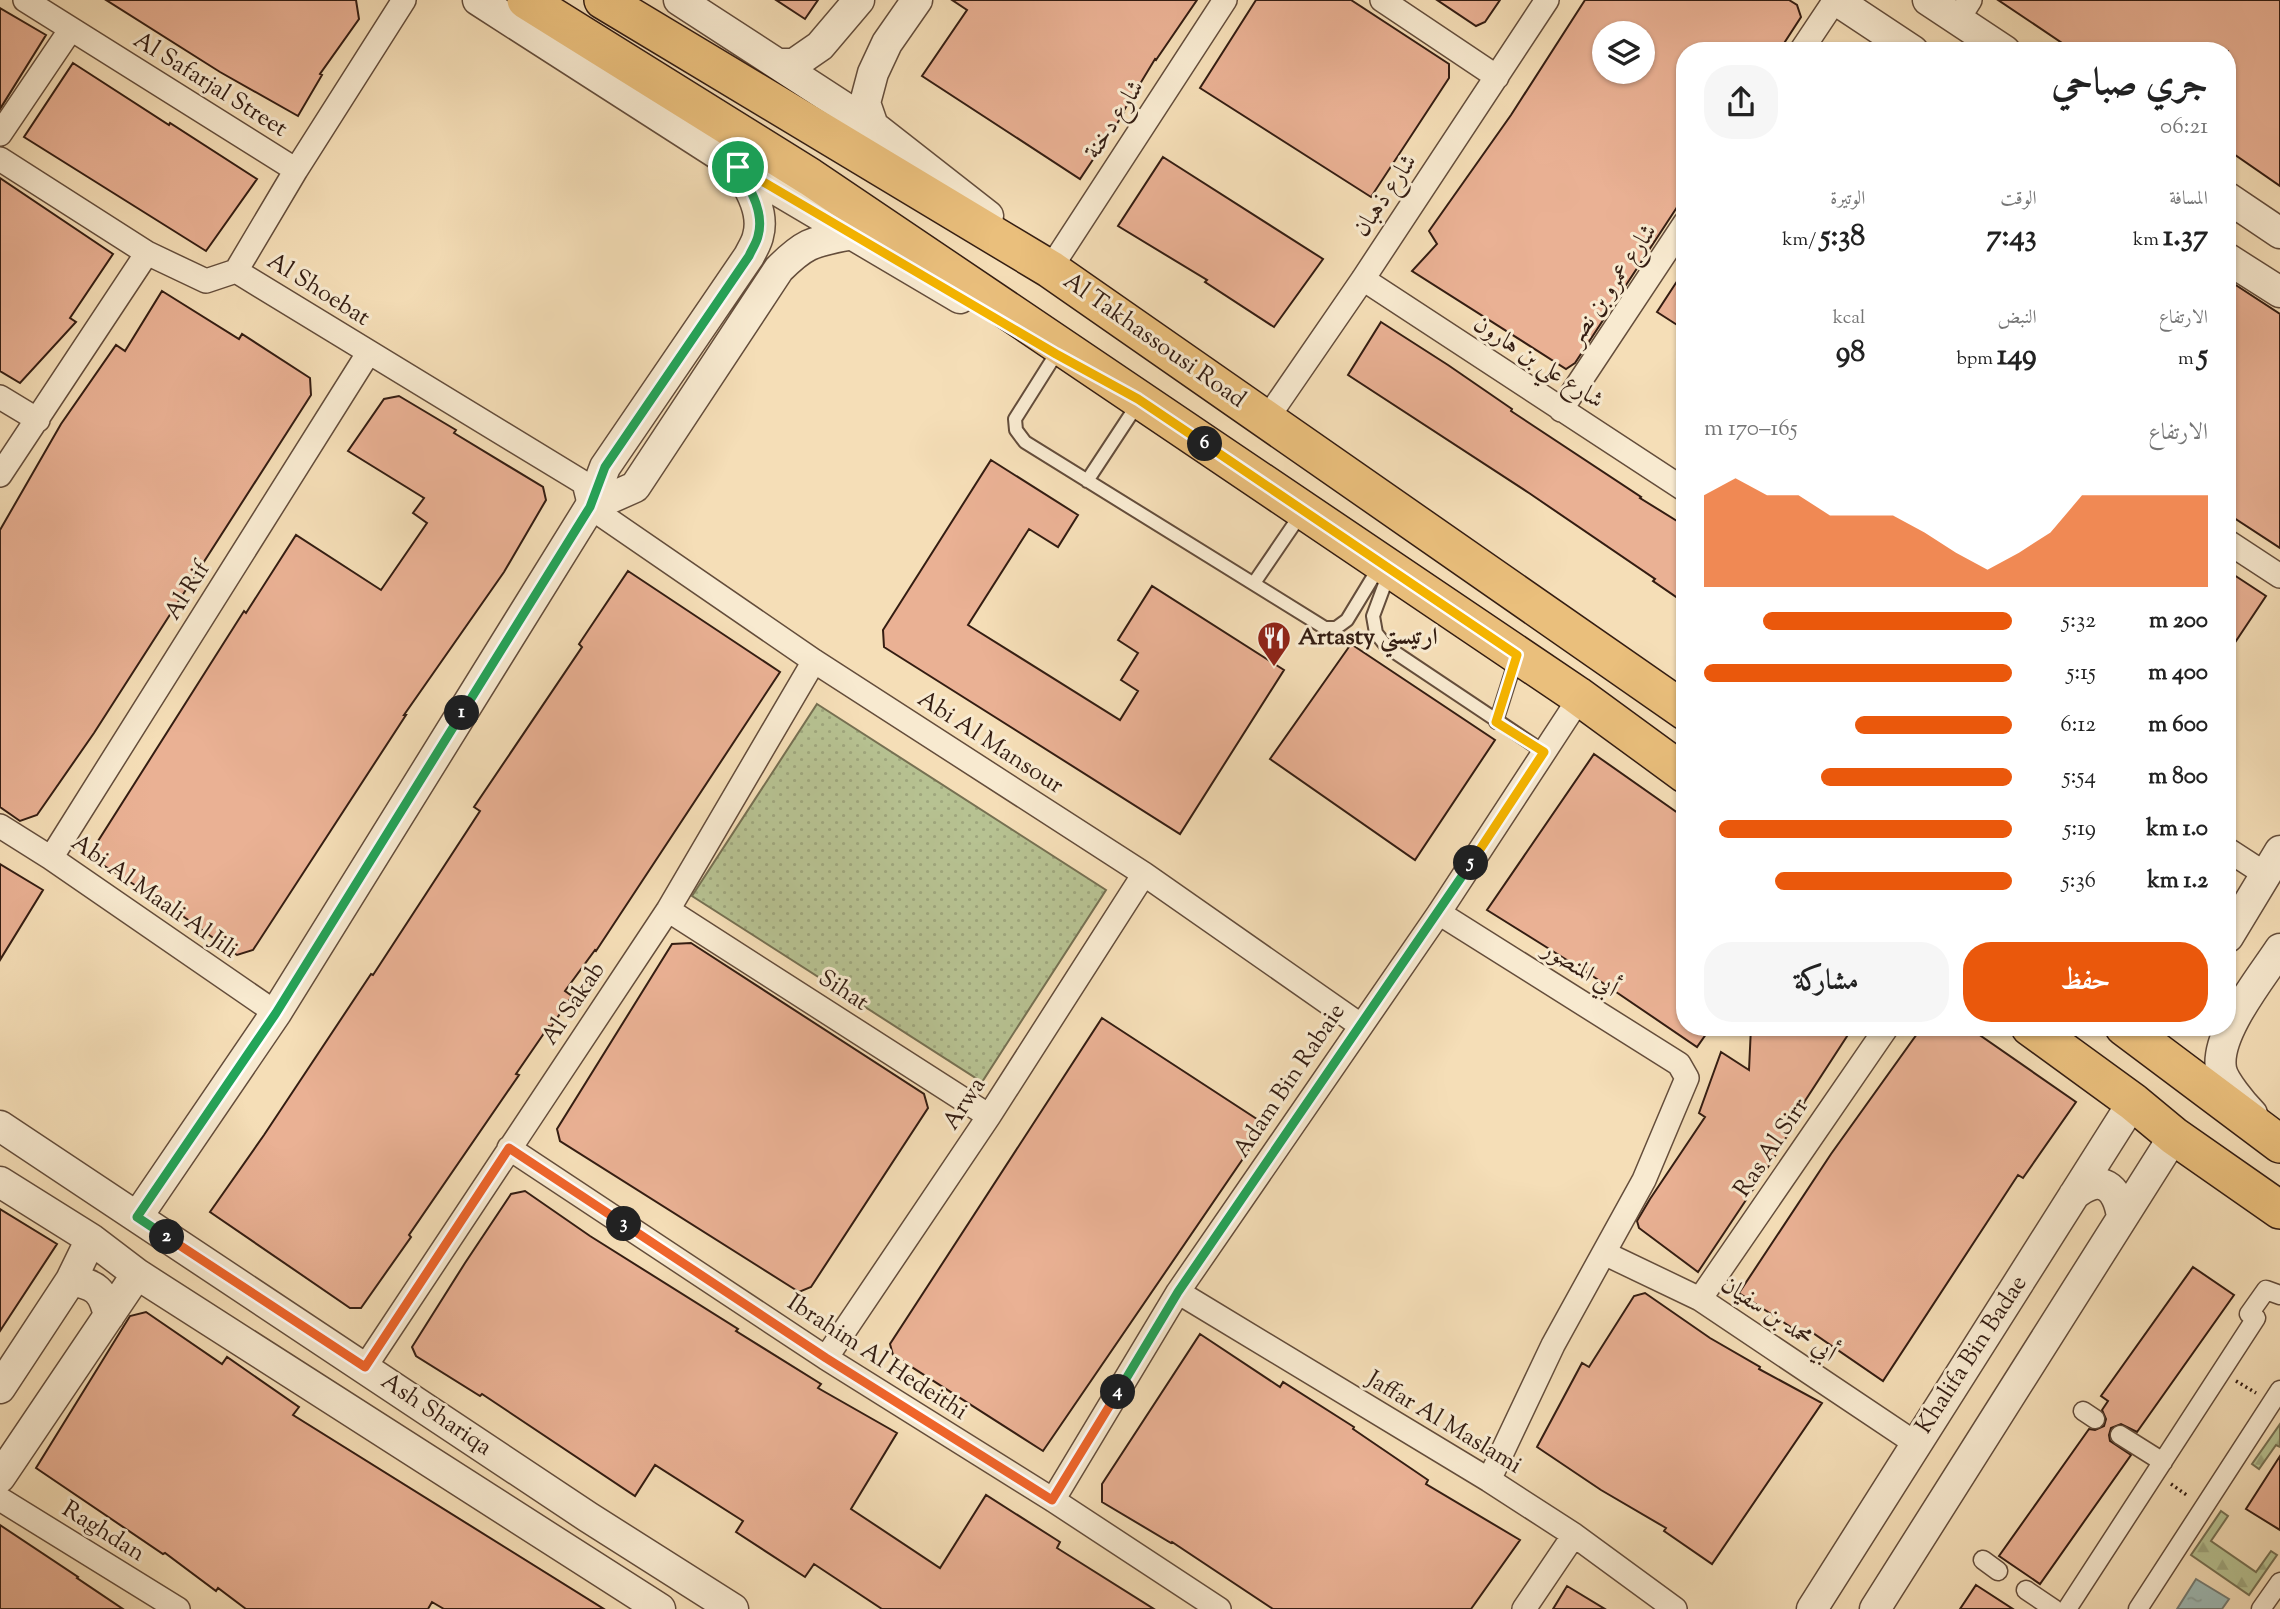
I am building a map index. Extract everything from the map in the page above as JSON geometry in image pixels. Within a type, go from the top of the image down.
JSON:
[{"type":"main road","points":[[526,0],[810,177],[1577,695],[1676,768]]},
{"type":"main road","name":"Al Takhassousi Road","points":[[603,0],[1050,269],[1676,705]]},
{"type":"main road","points":[[2042,1036],[2133,1102],[2174,1136],[2280,1210]]},
{"type":"main road","points":[[2136,1036],[2279,1143]]},
{"type":"street","name":"Al Safarjal Street","points":[[25,0],[296,170]]},
{"type":"street","points":[[236,271],[296,170],[404,0]]},
{"type":"street","points":[[478,0],[738,167],[1056,354],[1139,399]]},
{"type":"street","points":[[679,0],[873,126],[1001,226],[1050,269]]},
{"type":"street","points":[[778,64],[794,64],[821,46],[859,0]]},
{"type":"street","points":[[873,0],[875,10],[887,16],[908,0]]},
{"type":"street","points":[[873,126],[865,103],[873,73],[887,43],[917,0]]},
{"type":"street","name":"شارع دخنة","points":[[1050,269],[1225,0]]},
{"type":"street","points":[[1382,0],[1497,77]]},
{"type":"street","name":"شارع ذهبان","points":[[1266,420],[1363,279],[1547,0]]},
{"type":"street","points":[[1807,42],[1835,0],[1899,42]]},
{"type":"street","points":[[1928,0],[1964,9],[1997,42]]},
{"type":"street","points":[[0,134],[71,29]]},
{"type":"street","name":"Al Shoebat","points":[[0,159],[147,253],[206,281],[236,271],[584,483],[590,507]]},
{"type":"street","points":[[137,1217],[276,1013],[590,507],[605,467],[749,256],[759,234],[759,217],[754,195],[738,167]]},
{"type":"street","points":[[2236,203],[2280,233]]},
{"type":"street","points":[[590,507],[635,487],[779,269],[799,249],[813,242],[852,234]]},
{"type":"street","name":"شارع عمرو بن نصر","points":[[1561,410],[1676,237]]},
{"type":"street","points":[[0,475],[147,253]]},
{"type":"street","points":[[2236,263],[2280,292]]},
{"type":"street","name":"شارع علي بن هارون","points":[[1363,279],[1676,485]]},
{"type":"street","name":"Al Rif","points":[[51,858],[369,352]]},
{"type":"street","points":[[0,397],[38,421]]},
{"type":"street","name":"Abi Al Mansour","points":[[590,507],[814,661],[1144,874],[1360,1025]]},
{"type":"street","points":[[2236,547],[2280,576]]},
{"type":"street","name":"Al Sakab","points":[[365,1367],[668,910],[814,661]]},
{"type":"street","name":"Adam Bin Rabaie","points":[[1052,1500],[1178,1292],[1439,913],[1575,705],[1577,695]]},
{"type":"street","name":"Abi Al Maali Al Jili","points":[[0,826],[51,858],[276,1013]]},
{"type":"street","points":[[2236,852],[2273,863],[2236,924]]},
{"type":"street","name":"Arwa","points":[[826,1358],[989,1116],[1144,874]]},
{"type":"street","name":"Sihat","points":[[668,910],[989,1116]]},
{"type":"street","name":"أبي المنصور","points":[[1439,913],[1679,1064],[1687,1079],[1644,1180],[1604,1253]]},
{"type":"street","points":[[2236,1006],[2248,995],[2273,960]]},
{"type":"street","points":[[2236,1019],[2273,960]]},
{"type":"street","name":"Ras Al Sirr","points":[[1700,1299],[1882,1036]]},
{"type":"street","points":[[2226,1036],[2221,1054],[2221,1072],[2245,1106],[2279,1143]]},
{"type":"street","name":"Khalifa Bin Badae","points":[[1812,1609],[2133,1102]]},
{"type":"street","name":"Ash Shariqa","points":[[0,1126],[588,1517],[733,1609]]},
{"type":"street","points":[[1875,1609],[2174,1136]]},
{"type":"street","name":"Ibrahim Al Hedeithi","points":[[509,1148],[826,1358],[1219,1609]]},
{"type":"street","name":"Ash Shariqa","points":[[0,1182],[91,1239],[137,1274],[660,1609]]},
{"type":"street","points":[[2074,1195],[2085,1186],[2099,1184],[2112,1189],[2120,1200],[2122,1217]]},
{"type":"street","points":[[0,1388],[71,1280],[91,1239]]},
{"type":"street","points":[[1489,1480],[1553,1345],[1604,1253]]},
{"type":"street","name":"أبي محمد بن سفيان","points":[[1604,1253],[1700,1299],[1915,1443]]},
{"type":"street","points":[[0,1477],[137,1274]]},
{"type":"street","points":[[71,1280],[92,1284],[105,1298],[109,1316]]},
{"type":"street","points":[[2067,1609],[2225,1374],[2256,1318],[2249,1314],[2266,1290],[2280,1295]]},
{"type":"street","name":"Jaffar Al Maslami","points":[[1178,1292],[1489,1480],[1574,1535],[1675,1609]]},
{"type":"street","points":[[2138,1609],[2199,1504],[2270,1396]]},
{"type":"street","points":[[2120,1435],[2161,1471]]},
{"type":"street","name":"Raghdan","points":[[0,1499],[178,1609]]},
{"type":"street","points":[[566,1549],[588,1517]]},
{"type":"street","points":[[1524,1609],[1574,1535]]},
{"type":"street","points":[[1983,1560],[1998,1571]]},
{"type":"street","points":[[2261,1609],[2280,1581]]},
{"type":"street","points":[[2026,1590],[2053,1609]]},
{"type":"lane","points":[[1056,354],[1015,419],[1016,430],[1025,442],[1325,628],[1336,628],[1347,620],[1386,566]]},
{"type":"lane","points":[[1087,481],[1139,399]]},
{"type":"lane","points":[[1254,583],[1303,510]]},
{"type":"lane","points":[[1386,566],[1373,615],[1376,633],[1387,648],[1544,752]]},
{"type":"lane","points":[[1496,722],[1517,655]]},
{"type":"path","points":[[2225,1374],[2270,1396]]},
{"type":"path","points":[[2161,1471],[2199,1504]]},
{"type":"green space","points":[[817,704],[1106,890],[982,1082],[692,896]]},
{"type":"green space","points":[[2280,1424],[2280,1447],[2276,1445],[2259,1469],[2252,1464]]},
{"type":"green space","points":[[2221,1511],[2228,1516],[2211,1541],[2256,1572],[2271,1551],[2277,1555],[2249,1595],[2191,1555]]},
{"type":"water","points":[[2196,1579],[2229,1599],[2222,1609],[2177,1609]]},
{"type":"building","points":[[106,0],[356,0],[359,19],[320,74],[322,75],[298,116],[220,72]]},
{"type":"building","points":[[776,0],[818,0],[805,19]]},
{"type":"building","points":[[952,0],[1197,0],[1155,59],[1124,113],[1080,179],[922,76],[967,10]]},
{"type":"building","points":[[1256,0],[1351,0],[1449,64],[1449,78],[1371,197],[1200,88]]},
{"type":"building","points":[[1437,0],[1500,0],[1485,22],[1476,26]]},
{"type":"building","points":[[1585,0],[1789,0],[1797,5],[1801,17],[1785,42],[1676,42],[1676,209],[1575,363],[1566,369],[1412,271],[1437,244],[1429,231],[1511,115]]},
{"type":"building","points":[[1998,0],[2280,0],[2280,186],[2236,156],[2236,42],[2061,42]]},
{"type":"building","points":[[0,8],[46,35],[0,109]]},
{"type":"building","points":[[73,63],[257,179],[206,251],[24,137]]},
{"type":"building","points":[[1163,157],[1323,259],[1274,327],[1205,282],[1207,280],[1118,226]]},
{"type":"building","points":[[0,178],[113,254],[70,318],[76,322],[20,383],[0,371]]},
{"type":"building","points":[[1676,283],[1676,324],[1657,312]]},
{"type":"building","points":[[2236,285],[2280,314],[2280,548],[2236,519]]},
{"type":"building","points":[[162,291],[239,339],[242,334],[310,378],[311,395],[94,733],[37,815],[20,821],[0,807],[0,530],[61,424],[116,345],[125,351]]},
{"type":"building","points":[[1381,322],[1448,365],[1512,409],[1511,411],[1676,520],[1676,597],[1653,581],[1655,579],[1529,493],[1348,375]]},
{"type":"building","points":[[399,396],[543,487],[546,500],[504,572],[404,715],[253,950],[237,955],[173,909],[95,860],[93,849],[244,611],[246,613],[296,535],[381,590],[427,523],[413,513],[424,498],[348,451],[384,399]]},
{"type":"building","points":[[991,460],[1078,515],[1058,547],[1029,529],[968,625],[1120,720],[1138,691],[1121,680],[1138,653],[1118,640],[1152,586],[1284,670],[1180,834],[884,647],[883,630]]},
{"type":"building","points":[[628,571],[780,672],[596,951],[565,991],[572,996],[516,1074],[519,1075],[409,1235],[411,1237],[361,1308],[350,1308],[210,1212],[371,974],[373,975],[480,811],[474,807],[582,647],[579,644]]},
{"type":"building","points":[[2236,576],[2266,596],[2236,641]]},
{"type":"building","points":[[1351,644],[1495,740],[1415,860],[1270,759]]},
{"type":"building","points":[[1594,754],[1676,812],[1676,1033],[1594,977],[1487,910]]},
{"type":"building","points":[[0,864],[43,890],[0,960]]},
{"type":"building","points":[[691,943],[924,1094],[928,1108],[811,1287],[799,1292],[560,1141],[557,1129],[672,944]]},
{"type":"building","points":[[1102,1018],[1266,1125],[1043,1451],[893,1355],[890,1344]]},
{"type":"building","points":[[1681,1036],[1705,1036],[1697,1047]]},
{"type":"building","points":[[1751,1036],[1847,1036],[1803,1104],[1806,1105],[1770,1164],[1698,1272],[1639,1228],[1637,1221],[1705,1117],[1699,1113],[1721,1052],[1749,1070]]},
{"type":"building","points":[[1916,1036],[1981,1036],[2076,1102],[2023,1178],[2018,1175],[1883,1381],[1807,1329],[1803,1335],[1739,1293],[1831,1154]]},
{"type":"building","points":[[525,1191],[590,1236],[821,1384],[818,1388],[897,1433],[851,1509],[940,1568],[986,1495],[1060,1542],[1057,1548],[1154,1609],[882,1609],[814,1564],[805,1577],[736,1532],[743,1521],[655,1465],[635,1496],[482,1394],[480,1396],[416,1356],[412,1347],[465,1263],[511,1194]]},
{"type":"building","points":[[0,1209],[57,1244],[0,1331]]},
{"type":"building","points":[[2193,1267],[2234,1295],[2137,1432],[2121,1424],[2111,1428],[2110,1441],[2131,1455],[2040,1584],[1999,1556],[2089,1429],[2095,1430],[2104,1426],[2106,1419],[2102,1410],[2108,1401],[2101,1396]]},
{"type":"building","points":[[1645,1293],[1710,1338],[1760,1367],[1759,1369],[1822,1403],[1712,1564],[1664,1531],[1666,1528],[1601,1490],[1537,1447],[1582,1363],[1589,1367],[1634,1296]]},
{"type":"building","points":[[146,1312],[222,1364],[227,1357],[299,1407],[293,1415],[604,1609],[444,1609],[432,1602],[428,1609],[246,1609],[218,1588],[216,1591],[165,1553],[36,1468],[130,1316]]},
{"type":"building","points":[[1200,1334],[1280,1387],[1283,1382],[1354,1427],[1353,1429],[1428,1480],[1426,1484],[1520,1540],[1471,1609],[1273,1609],[1172,1542],[1102,1502],[1102,1484]]},
{"type":"building","points":[[2280,1456],[2280,1530],[2246,1509]]},
{"type":"building","points":[[0,1525],[78,1577],[123,1609],[0,1609]]},
{"type":"building","points":[[1976,1585],[2013,1609],[1960,1609]]},
{"type":"building","points":[[1567,1586],[1605,1609],[1553,1609]]},
{"type":"place","name":"Artasty ارتيستي","points":[[1274,668]]},
{"type":"route","points":[[738,167],[1056,354],[1138,399],[1517,655],[1496,722],[1544,752],[1439,913],[1178,1292],[1052,1500],[826,1358],[509,1148],[365,1367],[137,1217],[276,1013],[590,507],[605,467],[749,256],[759,234],[759,217],[754,195],[738,167]]}]
